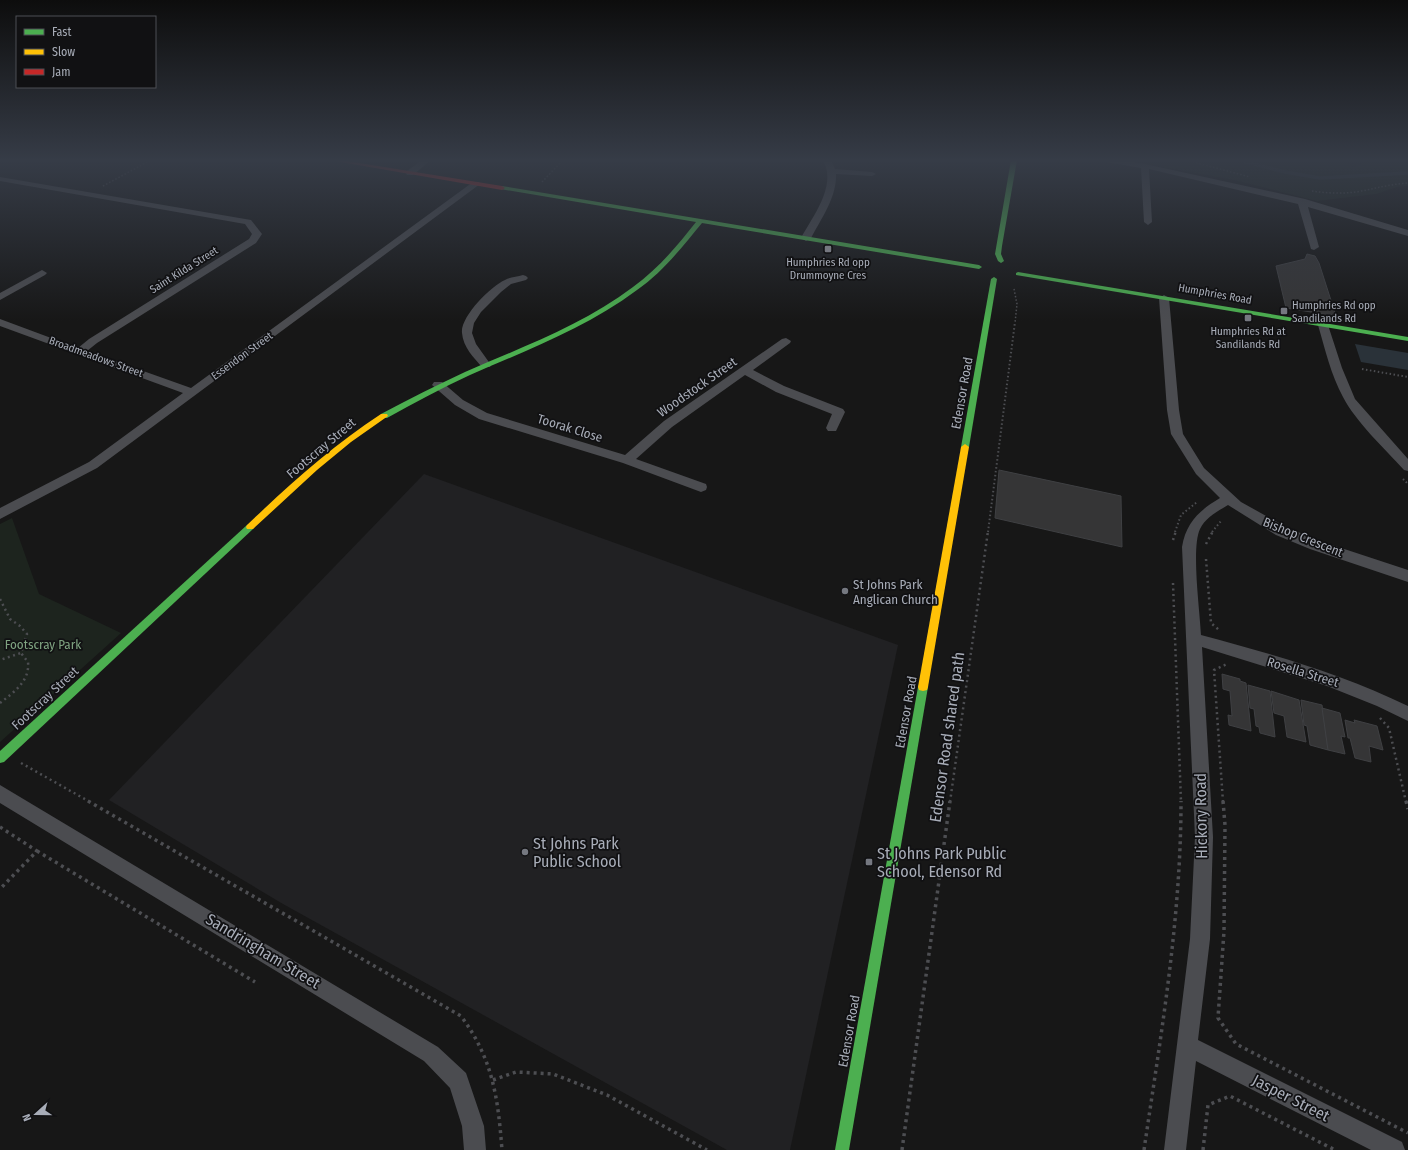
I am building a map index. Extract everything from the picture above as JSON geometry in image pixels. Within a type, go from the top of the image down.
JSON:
[{"type":"main road","points":[[656,214],[806,238],[984,263],[1001,260]]},
{"type":"main road","points":[[984,263],[983,274],[1001,280],[1013,278],[1015,268],[1001,260],[998,253],[1005,214]]},
{"type":"main road","name":"Footscray Street","points":[[0,758],[288,492],[351,438],[372,423],[438,385],[486,366],[585,320],[621,299],[669,261],[684,245],[700,221]]},
{"type":"main road","name":"Humphries Road","points":[[1015,268],[1164,298],[1408,339]]},
{"type":"main road","name":"Edensor Road","points":[[842,1150],[1001,280]]},
{"type":"street","name":"Saint Kilda Street","points":[[79,352],[93,341],[253,241],[257,234],[248,222],[200,214]]},
{"type":"street","name":"Essendon Street","points":[[0,514],[93,465],[435,214]]},
{"type":"street","points":[[806,238],[818,214]]},
{"type":"street","points":[[1148,214],[1148,222]]},
{"type":"street","points":[[1305,214],[1314,247]]},
{"type":"street","points":[[1344,214],[1408,233]]},
{"type":"street","points":[[0,297],[42,273]]},
{"type":"street","points":[[486,366],[475,353],[469,341],[467,327],[474,314],[498,290],[508,283],[524,278]]},
{"type":"street","name":"Bishop Crescent","points":[[1164,298],[1176,434],[1200,470],[1236,505],[1281,531],[1315,545],[1408,576]]},
{"type":"street","name":"Broadmeadows Street","points":[[0,322],[192,392]]},
{"type":"street","points":[[1323,325],[1348,398],[1355,408],[1408,467]]},
{"type":"street","name":"Woodstock Street","points":[[627,460],[668,424],[786,341]]},
{"type":"street","points":[[745,370],[780,389],[839,412],[832,428]]},
{"type":"street","name":"Toorak Close","points":[[438,385],[451,398],[465,408],[483,416],[627,460],[701,487]]},
{"type":"street","name":"Hickory Road","points":[[1175,1150],[1189,1046],[1200,939],[1204,837],[1189,546],[1190,536],[1198,520],[1229,498]]},
{"type":"street","name":"Rosella Street","points":[[1194,639],[1345,685],[1381,700],[1408,714]]},
{"type":"street","name":"Sandringham Street","points":[[0,793],[431,1054],[458,1081],[473,1126],[475,1150]]},
{"type":"street","name":"Jasper Street","points":[[1189,1046],[1394,1150]]},
{"type":"path","name":"Edensor Road shared path","points":[[902,1150],[990,517],[1016,304],[1014,289]]},
{"type":"path","points":[[1362,369],[1408,377]]},
{"type":"path","points":[[1173,543],[1174,533],[1181,515],[1194,504]]},
{"type":"path","points":[[1206,546],[1209,537],[1220,522]]},
{"type":"path","points":[[1206,552],[1211,623],[1223,634]]},
{"type":"path","points":[[1144,1150],[1177,912],[1180,858],[1181,775],[1173,578]]},
{"type":"path","points":[[0,599],[10,620],[20,626],[27,634],[21,653]]},
{"type":"path","points":[[0,660],[21,653]]},
{"type":"path","points":[[0,703],[25,680],[29,668],[28,661],[21,653]]},
{"type":"path","points":[[1378,716],[1389,728],[1408,809]]},
{"type":"path","points":[[17,761],[462,1016],[484,1053],[493,1080],[498,1108],[502,1150]]},
{"type":"path","points":[[0,827],[37,851],[255,982]]},
{"type":"path","points":[[0,889],[37,851]]},
{"type":"path","points":[[1236,1044],[1408,1132]]},
{"type":"path","points":[[493,1080],[516,1072],[553,1074],[607,1095],[707,1150]]},
{"type":"path","points":[[1203,1150],[1208,1105],[1230,1096],[1335,1150]]},
{"type":"shaded area","points":[[1355,344],[1408,353],[1408,370],[1361,362]]},
{"type":"shaded area","name":"St Johns Park Public School","points":[[424,474],[898,645],[790,1150],[727,1150],[283,904],[109,800]]},
{"type":"green space","name":"Footscray Park","points":[[12,518],[39,594],[121,633],[0,742],[0,524]]},
{"type":"building","points":[[1307,254],[1315,256],[1319,263],[1336,316],[1286,308],[1276,266],[1305,259]]},
{"type":"building","points":[[999,470],[1121,496],[1122,547],[995,518]]},
{"type":"building","points":[[1222,674],[1240,679],[1240,681],[1246,683],[1251,731],[1229,725],[1228,715],[1232,716],[1230,691],[1223,689]]},
{"type":"building","points":[[1248,685],[1270,691],[1275,737],[1260,733],[1259,727],[1256,726],[1254,709],[1250,708]]},
{"type":"building","points":[[1271,691],[1299,700],[1306,742],[1287,737],[1284,716],[1274,713]]},
{"type":"building","points":[[1301,700],[1322,705],[1328,750],[1310,745],[1307,726],[1304,725]]},
{"type":"building","points":[[1322,708],[1340,713],[1345,737],[1341,736],[1345,754],[1328,750]]},
{"type":"building","points":[[1345,720],[1355,723],[1354,720],[1377,726],[1383,750],[1369,746],[1371,762],[1355,758],[1350,738],[1348,738]]},
{"type":"traffic: fast","points":[[657,214],[979,267]]},
{"type":"traffic: fast","points":[[1001,261],[998,254],[1005,214]]},
{"type":"traffic: fast","points":[[384,416],[425,393],[555,335],[596,314],[635,289],[670,258],[700,221]]},
{"type":"traffic: fast","points":[[1018,274],[1408,339]]},
{"type":"traffic: fast","points":[[965,447],[994,279]]},
{"type":"traffic: fast","points":[[0,758],[250,527]]},
{"type":"traffic: fast","points":[[842,1150],[923,687]]},
{"type":"traffic: slow","points":[[250,527],[298,482],[331,454],[348,440],[384,416]]},
{"type":"traffic: slow","points":[[923,687],[965,447]]},
{"type":"place","name":"Humphries Rd opp Drummoyne Cres","points":[[828,249]]},
{"type":"place","name":"Humphries Rd opp Sandilands Rd","points":[[1284,311]]},
{"type":"place","name":"Humphries Rd at Sandilands Rd","points":[[1248,318]]},
{"type":"place","name":"St Johns Park Anglican Church","points":[[845,591]]},
{"type":"place","name":"St Johns Park Public School","points":[[525,852]]},
{"type":"place","name":"St Johns Park Public School, Edensor Rd","points":[[869,862]]}]
